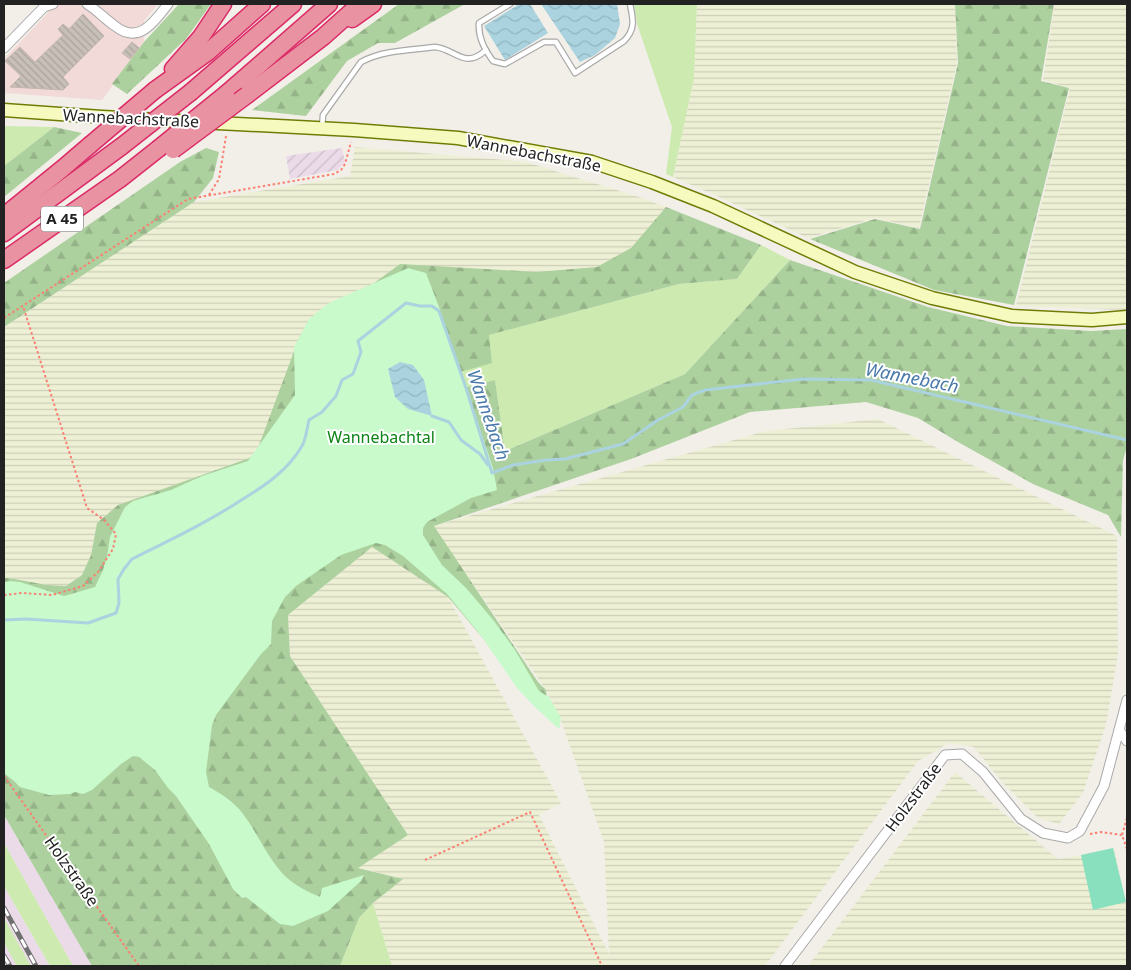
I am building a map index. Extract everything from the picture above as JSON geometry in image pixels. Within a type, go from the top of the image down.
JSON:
[{"type":"highway","points":[[155,90],[201,36],[224,4]]},
{"type":"highway","points":[[4,216],[62,170],[155,90],[208,52],[262,4]]},
{"type":"highway","name":"A 45","points":[[4,233],[122,146],[191,92],[293,4]]},
{"type":"highway","name":"A 45","points":[[4,260],[165,149],[329,4]]},
{"type":"highway","points":[[165,149],[247,95],[323,37],[360,4]]},
{"type":"highway","points":[[323,37],[374,4]]},
{"type":"main road","name":"Wannebachstraße","points":[[4,110],[354,130],[458,138],[592,162],[652,182],[713,206],[855,272],[932,298],[1012,316],[1092,320],[1127,317]]},
{"type":"street","points":[[4,48],[44,7],[53,4]]},
{"type":"street","points":[[87,4],[116,27],[131,34],[145,30],[168,4]]},
{"type":"street","points":[[1068,838],[1080,831],[1104,786],[1127,700]]},
{"type":"street","points":[[1119,730],[1127,740]]},
{"type":"street","name":"Holzstraße","points":[[785,966],[945,755],[962,754],[983,772],[1021,819],[1043,833],[1068,838]]},
{"type":"lane","points":[[510,4],[479,23],[482,44],[493,61],[505,64],[544,42],[556,42],[575,73],[629,36],[633,20],[630,4]]},
{"type":"lane","points":[[322,129],[323,115],[361,62],[368,58],[388,53],[435,47],[447,50],[455,56],[466,59],[479,56],[486,50]]},
{"type":"path","points":[[210,195],[219,179],[229,123]]},
{"type":"path","points":[[4,318],[188,199],[334,174],[341,170],[345,164],[354,130]]},
{"type":"path","points":[[4,595],[22,593],[52,595],[83,586],[98,572],[113,550],[116,534],[104,520],[87,508],[22,306]]},
{"type":"path","name":"Holzstraße","points":[[4,776],[139,966]]},
{"type":"path","points":[[426,860],[530,812],[602,966]]},
{"type":"path","points":[[1127,818],[1122,835],[1127,849]]},
{"type":"path","points":[[1068,838],[1101,832],[1122,835]]},
{"type":"shaded area","points":[[56,4],[158,4],[144,21],[144,42],[102,100],[4,93],[4,59]]},
{"type":"shaded area","points":[[342,148],[345,162],[338,170],[290,179],[286,156]]},
{"type":"shaded area","points":[[4,815],[92,966],[73,966],[4,843]]},
{"type":"shaded area","points":[[4,886],[50,966],[4,966]]},
{"type":"green space","points":[[179,4],[211,4],[186,39],[127,94],[112,84],[144,42]]},
{"type":"green space","points":[[399,4],[465,4],[395,43],[378,43],[347,61],[306,116],[252,110]]},
{"type":"green space","points":[[634,4],[697,4],[694,78],[673,177],[666,174],[672,127],[637,24]]},
{"type":"green space","points":[[697,4],[955,4],[957,63],[919,228],[875,218],[808,238],[673,177],[694,78]]},
{"type":"green space","points":[[955,4],[1054,4],[1041,81],[1069,88],[1014,305],[934,290],[810,239],[875,219],[920,229],[958,63]]},
{"type":"green space","points":[[1056,4],[1127,4],[1127,310],[1016,306],[1070,88],[1043,80]]},
{"type":"green space","points":[[4,126],[54,127],[4,166]]},
{"type":"green space","points":[[54,127],[82,133],[4,197],[4,166]]},
{"type":"green space","points":[[355,147],[526,162],[666,207],[631,248],[597,267],[536,272],[255,456],[118,505],[97,523],[91,555],[82,575],[66,586],[4,578],[4,327],[194,202],[350,176]]},
{"type":"green space","points":[[206,148],[219,152],[213,178],[194,202],[4,327],[4,283],[180,162]]},
{"type":"green space","points":[[666,207],[761,245],[737,279],[679,284],[489,335],[492,363],[456,373],[460,389],[495,380],[505,451],[685,374],[790,260],[928,307],[1007,326],[1091,331],[1127,329],[1127,447],[1123,460],[1121,537],[1108,515],[1033,484],[918,418],[866,402],[750,412],[631,459],[434,526],[538,682],[546,690],[548,707],[531,695],[448,597],[372,547],[288,615],[290,656],[408,835],[358,868],[403,879],[373,903],[359,918],[340,966],[92,966],[4,815],[4,578],[66,586],[82,575],[91,555],[97,523],[118,505],[255,456],[299,338],[400,264],[536,272],[597,267],[631,248]]},
{"type":"green space","points":[[761,245],[790,260],[685,374],[505,451],[495,381],[357,445],[488,335],[679,284],[737,279]]},
{"type":"green space","name":"Wannebachtal","points":[[408,268],[426,273],[493,468],[497,490],[471,498],[427,522],[423,528],[423,535],[442,565],[467,589],[494,621],[515,650],[539,691],[549,697],[561,718],[559,729],[517,688],[482,637],[447,594],[403,556],[385,545],[376,543],[341,555],[296,586],[285,597],[272,621],[271,644],[261,654],[216,715],[212,725],[206,772],[209,787],[225,797],[240,810],[279,870],[302,888],[320,897],[322,888],[364,875],[361,881],[328,911],[293,926],[280,924],[246,897],[242,898],[233,889],[209,844],[176,796],[155,770],[139,757],[133,756],[121,764],[92,790],[83,794],[75,792],[49,795],[20,787],[4,773],[4,582],[20,582],[64,596],[95,587],[107,557],[110,537],[125,507],[133,501],[171,490],[202,476],[248,461],[295,395],[294,347],[309,319],[329,303]]},
{"type":"green space","points":[[878,419],[1117,536],[1118,654],[1106,725],[1083,793],[1059,824],[1038,818],[1002,782],[974,747],[949,743],[918,761],[765,966],[392,966],[373,903],[402,879],[357,867],[408,835],[290,656],[288,615],[372,547],[448,597],[561,803],[539,815],[609,954],[604,842],[560,718],[546,690],[433,526],[766,431]]},
{"type":"green space","points":[[955,772],[1058,859],[1114,848],[1127,908],[1127,966],[808,966]]},
{"type":"green space","points":[[4,843],[73,966],[50,966],[4,886]]},
{"type":"green space","points":[[1113,848],[1126,902],[1093,910],[1081,855]]},
{"type":"green space","points":[[373,903],[392,966],[340,966],[359,918]]},
{"type":"green space","points":[[4,918],[31,966],[17,966],[4,943]]},
{"type":"water","points":[[519,4],[530,4],[548,33],[505,60],[484,26]]},
{"type":"water","points":[[541,4],[617,4],[620,24],[615,38],[595,55],[580,62]]},
{"type":"water","points":[[400,362],[413,365],[424,380],[432,416],[408,409],[395,397],[388,369]]},
{"type":"building","points":[[83,14],[104,36],[63,77],[69,84],[63,90],[10,87],[21,76],[5,61],[20,47],[35,62],[63,35],[58,29],[63,24],[69,29]]},
{"type":"building","points":[[132,42],[139,48],[130,59],[122,53]]},
{"type":"waterway","name":"Wannebach","points":[[4,620],[26,619],[88,623],[116,613],[119,603],[118,579],[132,559],[216,515],[260,488],[283,470],[302,446],[309,420],[322,412],[336,396],[342,380],[353,374],[361,352],[358,341],[406,303],[432,306],[439,311],[466,388],[492,473],[513,465],[565,459],[623,444],[658,420],[683,407],[692,395],[705,390],[803,379],[871,380],[1127,440]]},
{"type":"waterway","points":[[432,416],[449,422],[461,440],[480,454],[488,465]]},
{"type":"railway","points":[[4,908],[36,966]]},
{"type":"railway","points":[[4,956],[10,966]]}]
